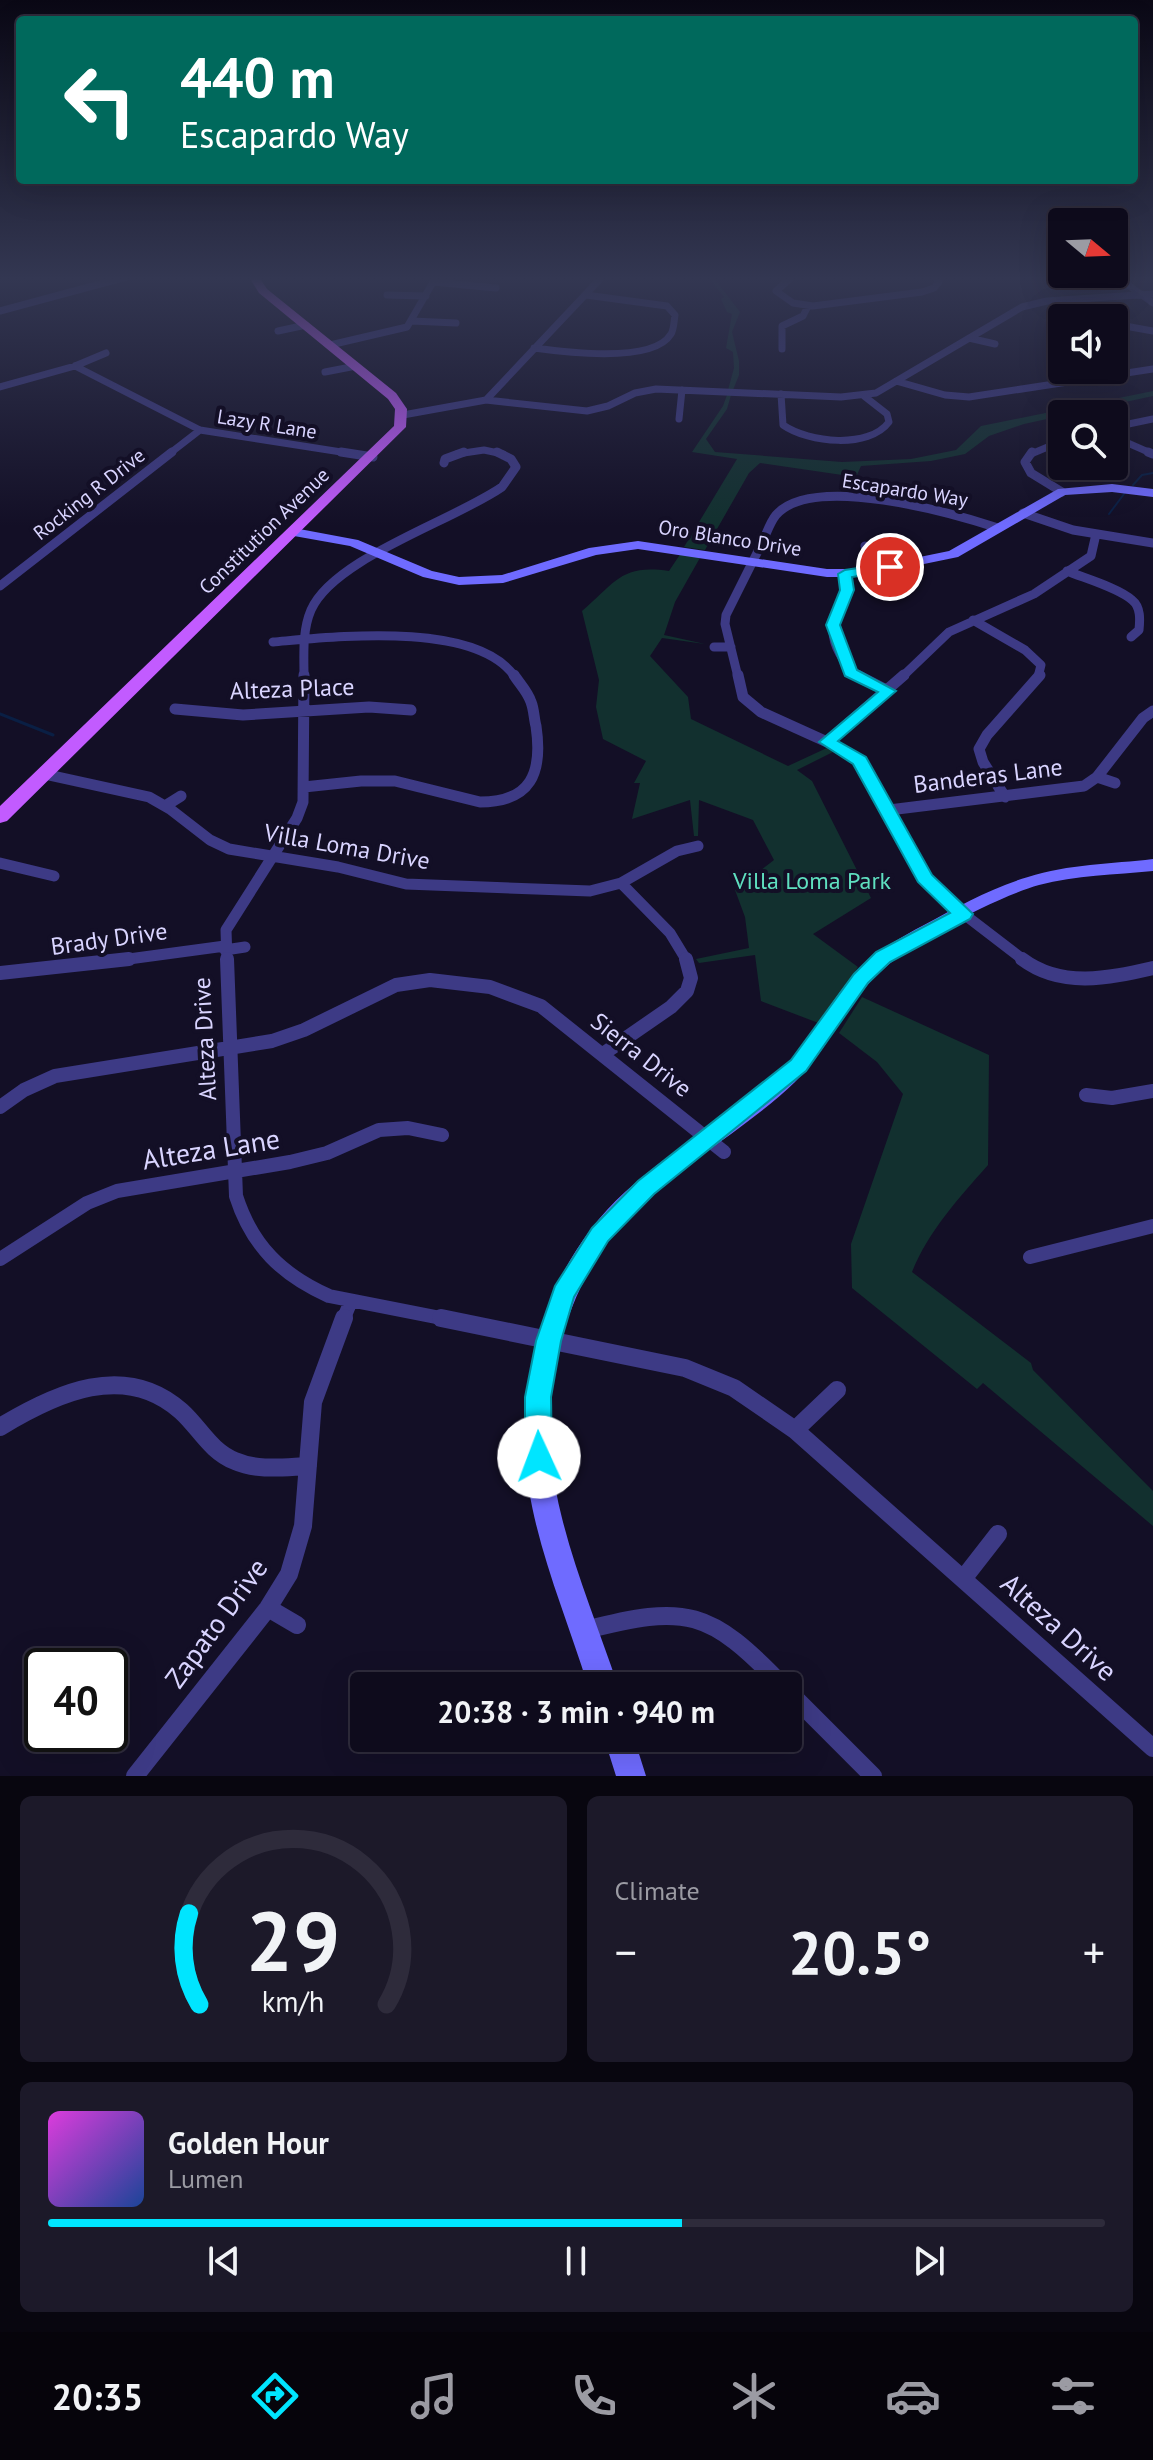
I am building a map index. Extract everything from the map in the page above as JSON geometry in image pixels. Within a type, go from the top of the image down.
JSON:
[{"type":"main road","points":[[348,360],[394,398],[403,415]]},
{"type":"main road","name":"Constitution Avenue","points":[[0,817],[373,457],[396,433],[403,415]]},
{"type":"street","points":[[0,387],[90,360]]},
{"type":"street","points":[[486,400],[523,360]]},
{"type":"street","points":[[403,415],[486,400],[581,411],[608,406],[641,391],[864,396],[876,393],[932,360]]},
{"type":"street","name":"Lazy R Lane","points":[[75,366],[200,430],[373,457]]},
{"type":"street","points":[[325,372],[356,366]]},
{"type":"street","points":[[896,381],[945,395],[969,397],[1153,369]]},
{"type":"street","points":[[679,419],[682,390]]},
{"type":"street","points":[[781,394],[781,419],[787,428],[812,436],[859,439],[880,433],[889,419],[864,396]]},
{"type":"street","points":[[1128,424],[1153,419]]},
{"type":"street","name":"Rocking R Drive","points":[[0,586],[200,430]]},
{"type":"street","points":[[1128,443],[1153,454]]},
{"type":"street","points":[[1027,469],[1025,462],[1029,454],[1048,447]]},
{"type":"street","name":"Alteza Drive","points":[[444,463],[453,454],[481,450],[508,457],[516,467],[502,487],[489,496],[379,553],[324,588],[309,612],[304,639],[304,787],[300,810],[230,921],[225,948],[235,1170],[241,1214],[248,1232],[270,1260],[313,1289],[351,1301],[664,1363],[710,1376],[746,1393],[795,1430],[1153,1748]]},
{"type":"street","points":[[1015,469],[1027,469],[1062,492]]},
{"type":"street","name":"Oro Blanco Drive","points":[[294,532],[342,540],[440,578],[472,582],[503,579],[594,551],[628,545],[658,546],[845,574],[953,554],[1062,492],[1112,488],[1153,493]]},
{"type":"street","name":"Escapardo Way","points":[[998,528],[957,514],[852,498],[801,498],[780,511],[726,615],[740,692],[747,702],[860,761],[925,878],[939,895],[1029,964],[1056,976],[1098,980],[1153,968]]},
{"type":"street","points":[[1023,513],[1066,529],[1153,543]]},
{"type":"street","points":[[827,742],[888,691],[949,632],[1027,598],[1093,553],[1096,534]]},
{"type":"street","points":[[865,546],[890,567]]},
{"type":"street","points":[[1067,571],[1132,594],[1141,612],[1139,630],[1131,637]]},
{"type":"street","points":[[845,574],[847,590],[833,625],[843,657],[856,677],[888,691]]},
{"type":"street","points":[[951,618],[968,623],[1033,655],[1042,670],[973,749],[1005,797]]},
{"type":"street","points":[[273,642],[404,634],[448,641],[483,653],[511,671],[530,696],[539,729],[539,751],[532,783],[520,794],[503,801],[472,800],[418,785],[386,781],[304,787]]},
{"type":"street","points":[[714,647],[731,647]]},
{"type":"street","name":"Alteza Place","points":[[175,709],[195,708],[242,715],[381,706],[411,710]]},
{"type":"street","name":"Banderas Lane","points":[[889,810],[1077,788],[1097,777],[1143,718],[1153,711]]},
{"type":"street","name":"Villa Loma Drive","points":[[44,774],[138,795],[165,806],[219,845],[419,886],[577,892],[621,883],[677,851],[698,846]]},
{"type":"street","points":[[1097,777],[1115,783]]},
{"type":"street","points":[[165,806],[181,796]]},
{"type":"street","points":[[0,863],[54,876]]},
{"type":"street","points":[[598,1672],[551,1528],[542,1489],[538,1397],[548,1341],[563,1294],[600,1235],[629,1202],[717,1145],[799,1066],[861,979],[883,957],[963,914],[1035,881],[1153,865]]},
{"type":"street","points":[[603,1054],[679,999],[692,977],[690,962],[682,949],[621,883]]},
{"type":"street","name":"Brady Drive","points":[[0,973],[245,947]]},
{"type":"street","name":"Sierra Drive","points":[[0,1107],[24,1090],[73,1071],[272,1041],[305,1031],[386,989],[409,982],[468,983],[527,997],[552,1013],[717,1145]]},
{"type":"street","points":[[527,997],[537,985]]},
{"type":"street","points":[[1086,1095],[1112,1098],[1153,1091]]},
{"type":"street","name":"Alteza Lane","points":[[0,1259],[70,1213],[105,1196],[132,1188],[308,1158],[379,1130],[408,1128],[442,1135]]},
{"type":"street","points":[[1030,1257],[1153,1226]]},
{"type":"street","name":"Zapato Drive","points":[[135,1776],[268,1608],[289,1574],[300,1541],[310,1418],[317,1388],[351,1301]]},
{"type":"street","points":[[0,1427],[64,1392],[90,1385],[117,1384],[151,1391],[168,1399],[194,1424],[208,1444],[235,1462],[259,1467],[308,1466]]},
{"type":"street","points":[[795,1430],[837,1390]]},
{"type":"street","name":"Alteza Drive","points":[[963,1579],[998,1534]]},
{"type":"street","points":[[268,1608],[297,1625]]},
{"type":"street","points":[[585,1630],[639,1617],[693,1617],[745,1648],[769,1672]]},
{"type":"street","points":[[802,1705],[873,1776]]},
{"type":"street","points":[[623,1752],[631,1776]]},
{"type":"green space","points":[[733,360],[739,360],[739,375],[733,390],[728,390]]},
{"type":"green space","points":[[1153,391],[1153,396],[1128,401],[1109,400]]},
{"type":"green space","points":[[727,395],[731,395],[727,409],[706,439],[715,452],[842,462],[911,459],[956,450],[981,426],[1048,412],[1048,419],[989,436],[965,454],[931,461],[861,466],[856,477],[760,463],[749,473],[705,550],[684,547],[737,459],[692,452]]},
{"type":"green space","name":"Villa Loma Park","points":[[681,553],[701,556],[675,602],[664,635],[705,644],[662,638],[650,656],[688,697],[691,719],[788,766],[829,747],[835,751],[797,770],[812,781],[871,898],[813,934],[858,967],[821,1024],[761,1001],[755,955],[699,963],[696,959],[749,948],[745,917],[735,890],[774,860],[753,820],[699,800],[698,836],[694,836],[690,800],[632,819],[640,783],[634,783],[646,761],[603,739],[596,707],[599,680],[582,611],[629,573],[640,570],[669,571]]},
{"type":"green space","points":[[862,997],[989,1055],[988,1165],[936,1228],[912,1272],[1031,1363],[1033,1370],[1153,1491],[1153,1526],[983,1383],[977,1389],[852,1288],[851,1244],[903,1094],[877,1062],[839,1033]]},
{"type":"waterway","points":[[1133,485],[1142,475],[1153,473]]},
{"type":"waterway","points":[[1109,514],[1124,494]]},
{"type":"waterway","points":[[0,714],[53,735]]},
{"type":"route","points":[[539,1457],[538,1397],[548,1341],[563,1294],[600,1235],[646,1187],[799,1066],[861,979],[883,957],[963,914],[939,895],[925,878],[865,767],[854,756],[827,742],[888,691],[850,672],[833,625],[847,590],[845,574],[890,567]]}]
